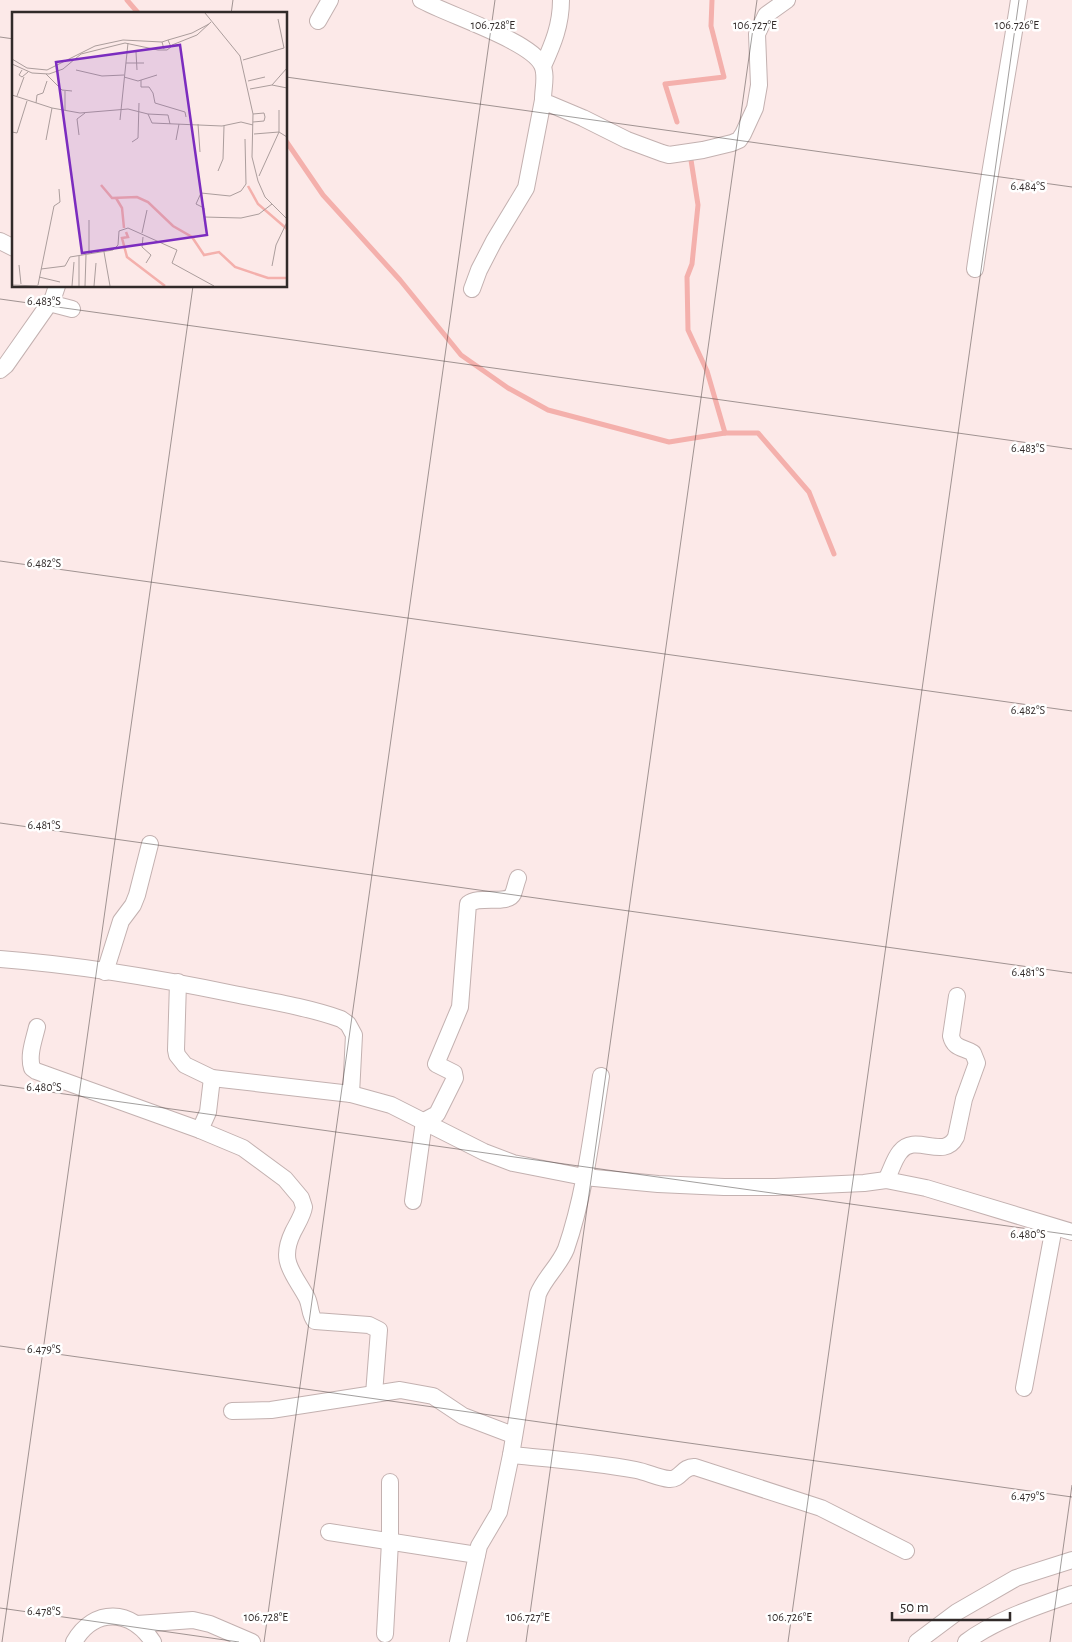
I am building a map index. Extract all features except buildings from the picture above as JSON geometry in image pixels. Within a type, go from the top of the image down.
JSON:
[{"type":"street","points":[[318,21],[330,0]]},
{"type":"street","points":[[421,0],[435,8],[520,44],[534,53],[542,66],[545,80],[526,188],[494,241],[479,270],[472,289]]},
{"type":"street","points":[[542,66],[557,32],[561,17],[562,0]]},
{"type":"street","points":[[543,100],[627,140],[669,155],[732,143],[739,140],[743,134],[755,108],[759,85],[757,34],[766,15],[787,0]]},
{"type":"street","points":[[975,270],[1019,0]]},
{"type":"street","points":[[0,242],[12,247]]},
{"type":"street","points":[[0,370],[6,365],[50,303],[56,288]]},
{"type":"street","points":[[50,303],[72,308]]},
{"type":"street","points":[[105,972],[121,921],[133,905],[137,895],[150,844]]},
{"type":"street","points":[[424,1121],[438,1114],[455,1078],[454,1073],[436,1064],[460,1007],[468,904],[485,898],[509,898],[513,896],[518,878]]},
{"type":"street","points":[[0,958],[178,982],[333,1016],[345,1021],[352,1029],[354,1035],[351,1094]]},
{"type":"street","points":[[178,982],[177,1055],[185,1065],[212,1078],[351,1094],[391,1105],[484,1152],[513,1163],[584,1177],[658,1184],[775,1187],[864,1183],[886,1180],[926,1188],[1072,1232]]},
{"type":"street","points":[[886,1180],[901,1151],[907,1147],[921,1144],[945,1147],[953,1142],[956,1137],[964,1099],[977,1063],[973,1053],[956,1046],[952,1040],[957,996]]},
{"type":"street","points":[[37,1027],[30,1061],[32,1068],[200,1130],[243,1148],[285,1179],[301,1198],[303,1210],[290,1238],[287,1261],[309,1301],[312,1318],[315,1321],[369,1325],[379,1330],[374,1394]]},
{"type":"street","points":[[458,1642],[477,1556],[483,1537],[491,1528],[499,1512],[511,1455],[537,1300],[544,1282],[560,1262],[572,1227],[584,1177],[601,1076]]},
{"type":"street","points":[[200,1130],[208,1112],[212,1078]]},
{"type":"street","points":[[413,1201],[424,1121]]},
{"type":"street","points":[[1024,1388],[1054,1227]]},
{"type":"street","points":[[232,1411],[271,1410],[400,1390],[433,1396],[463,1416],[513,1435]]},
{"type":"street","points":[[511,1455],[569,1460],[638,1470],[668,1479],[676,1478],[685,1469],[695,1467],[821,1508],[906,1551]]},
{"type":"street","points":[[385,1634],[390,1542],[390,1482]]},
{"type":"street","points":[[329,1532],[477,1556]]},
{"type":"street","points":[[917,1642],[957,1612],[1016,1578],[1072,1560]]},
{"type":"street","points":[[966,1642],[974,1636],[1026,1611],[1072,1594]]},
{"type":"street","points":[[74,1642],[81,1630],[98,1619],[118,1616],[137,1624],[153,1642]]},
{"type":"street","points":[[137,1624],[193,1620],[210,1624],[252,1642]]},
{"type":"waterway","points":[[127,0],[137,12]]},
{"type":"waterway","points":[[677,122],[665,84],[724,77],[711,26],[712,0]]},
{"type":"waterway","points":[[288,144],[323,195],[400,280],[461,355],[508,388],[548,410],[669,442],[725,433],[758,433],[809,492],[834,554]]},
{"type":"waterway","points":[[691,160],[698,205],[692,264],[687,277],[688,330],[707,371],[725,433]]}]
